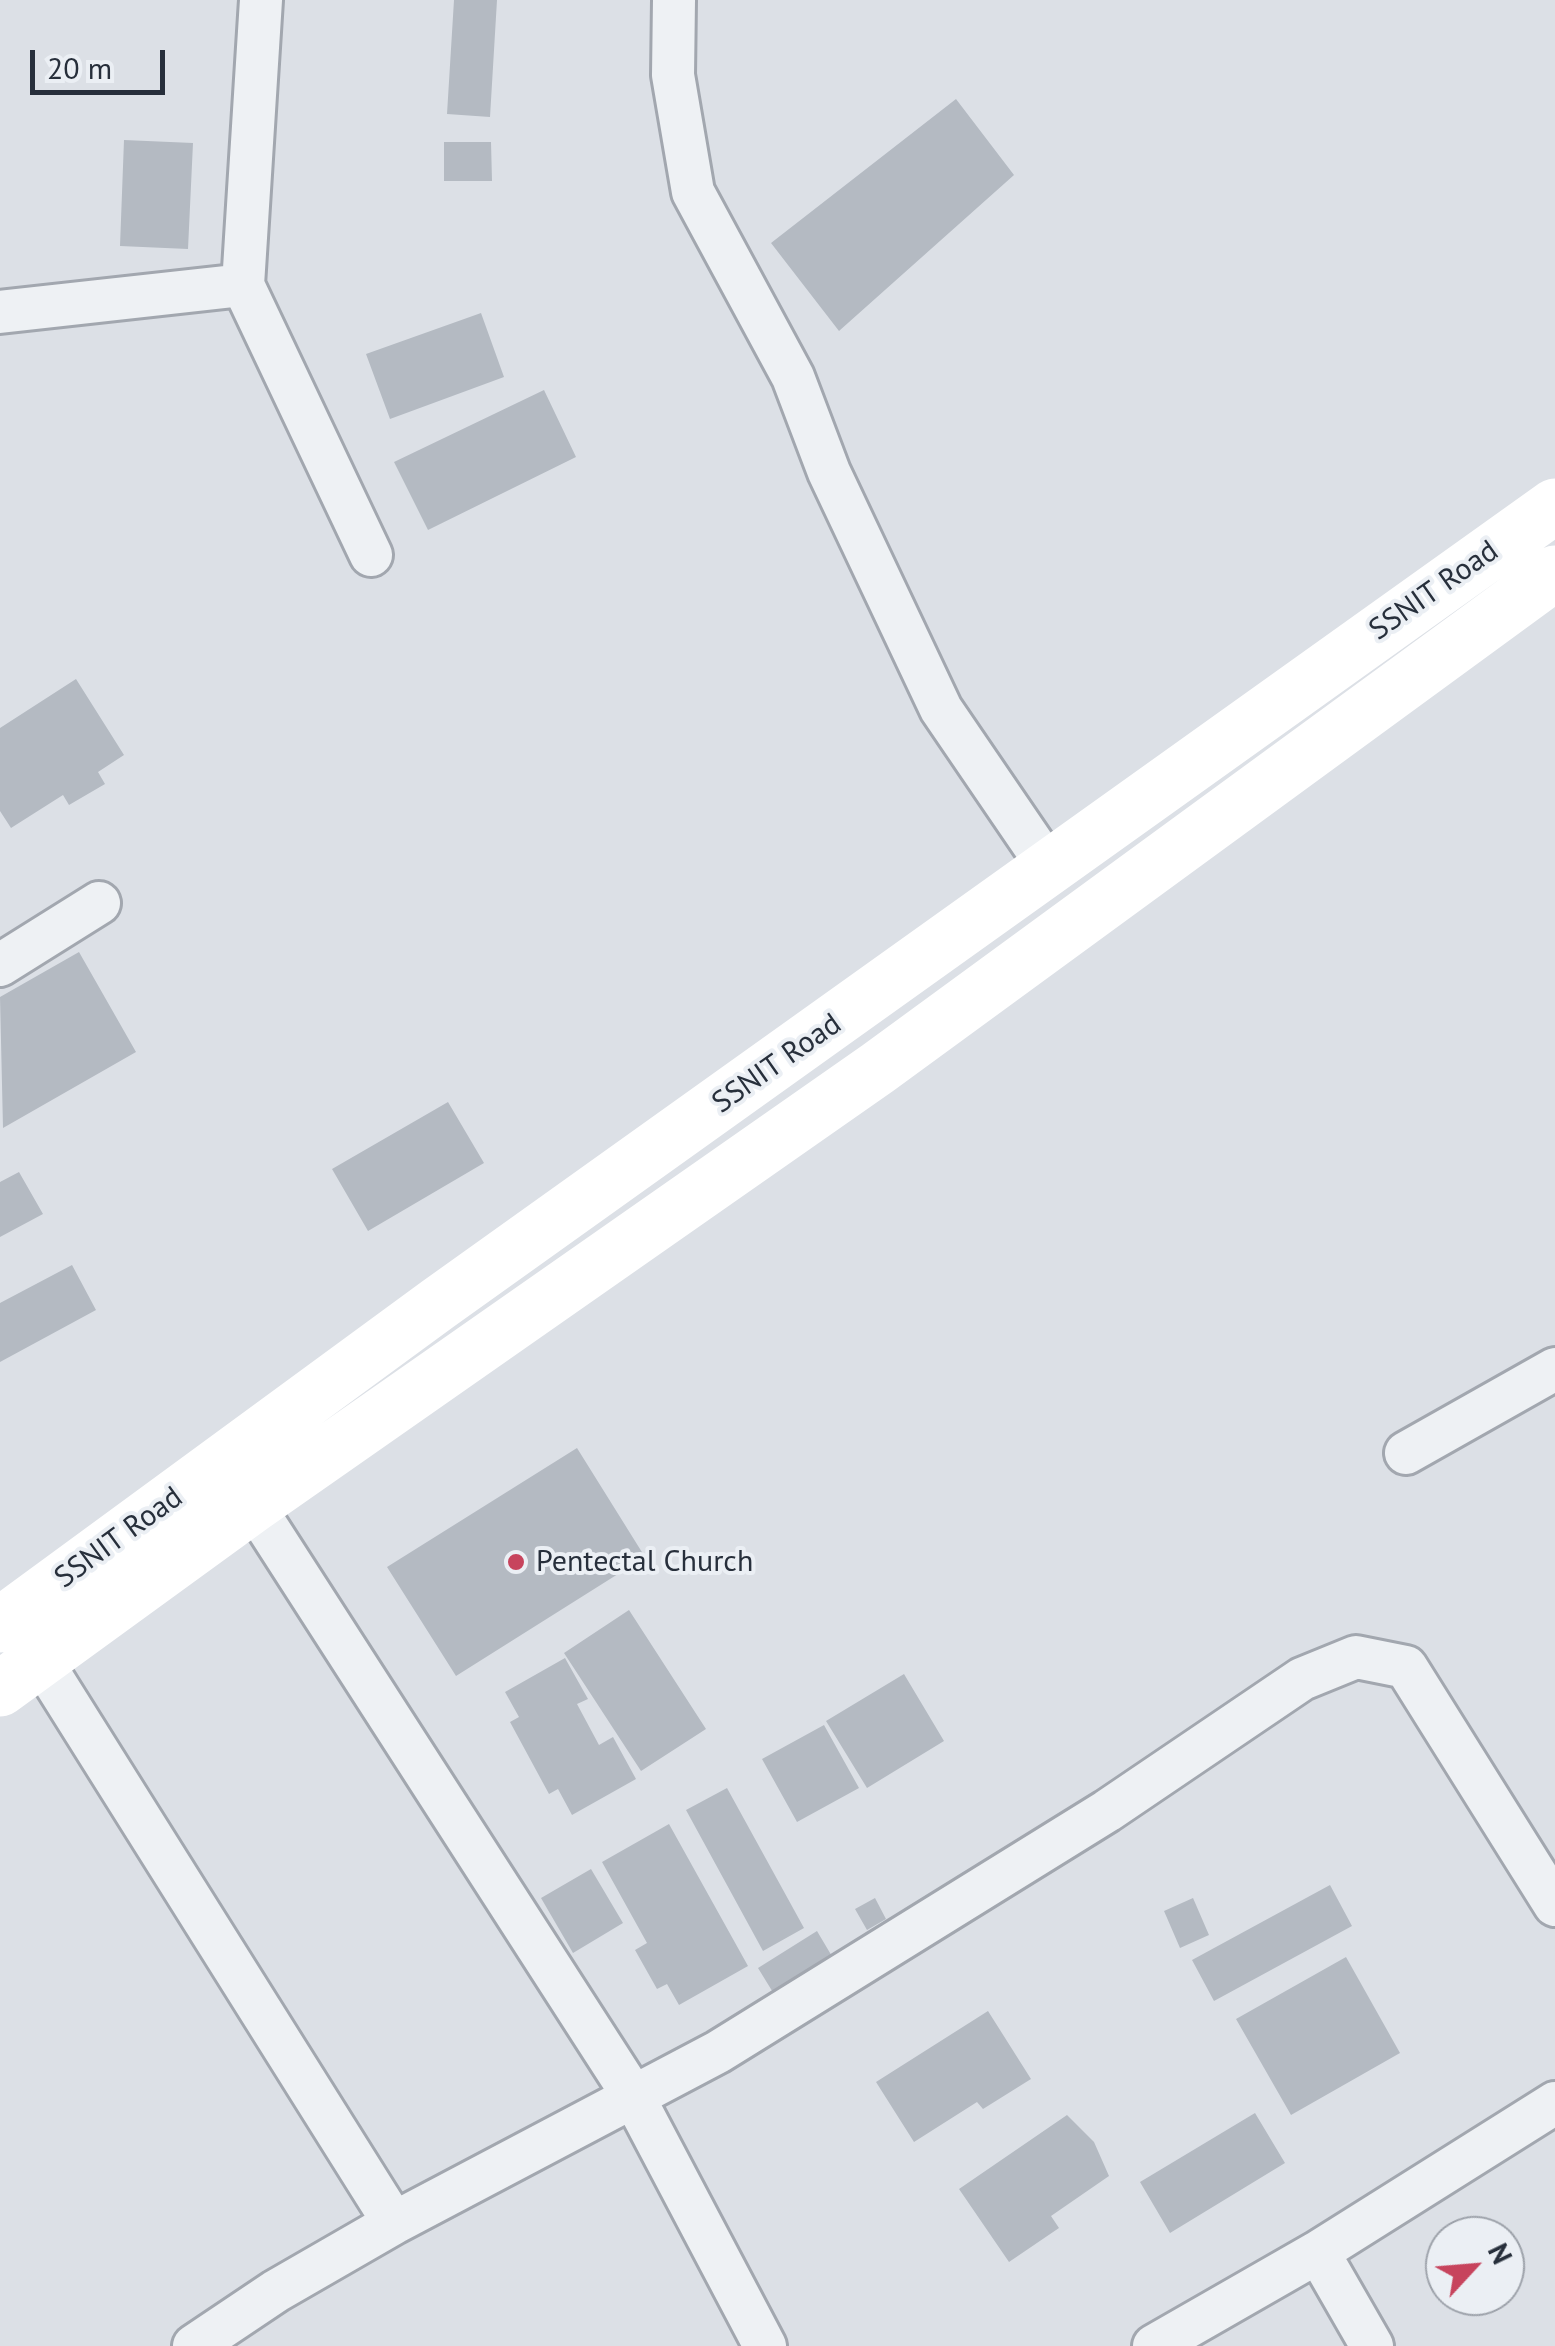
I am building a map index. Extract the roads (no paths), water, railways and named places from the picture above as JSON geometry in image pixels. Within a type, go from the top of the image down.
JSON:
[{"type":"street","points":[[261,0],[243,285],[371,555]]},
{"type":"street","points":[[674,0],[673,75],[693,192],[793,377],[830,472],[941,709],[1050,869]]},
{"type":"street","points":[[0,312],[243,285]]},
{"type":"street","name":"SSNIT Road","points":[[13,1658],[454,1292],[1555,506]]},
{"type":"street","name":"SSNIT Road","points":[[13,1658],[252,1506],[878,1068],[1555,573]]},
{"type":"street","points":[[0,965],[99,903]]},
{"type":"street","points":[[1406,1453],[1555,1369]]},
{"type":"street","points":[[252,1506],[632,2094],[765,2346]]},
{"type":"street","points":[[194,2346],[276,2291],[394,2224],[632,2094],[718,2052],[932,1922],[1302,1679],[1356,1657],[1406,1667],[1555,1904]]},
{"type":"street","points":[[13,1658],[394,2224]]},
{"type":"street","points":[[1154,2346],[1318,2252],[1555,2103]]},
{"type":"street","points":[[1318,2252],[1372,2346]]},
{"type":"place","name":"Pentectal Church","points":[[516,1562]]}]
